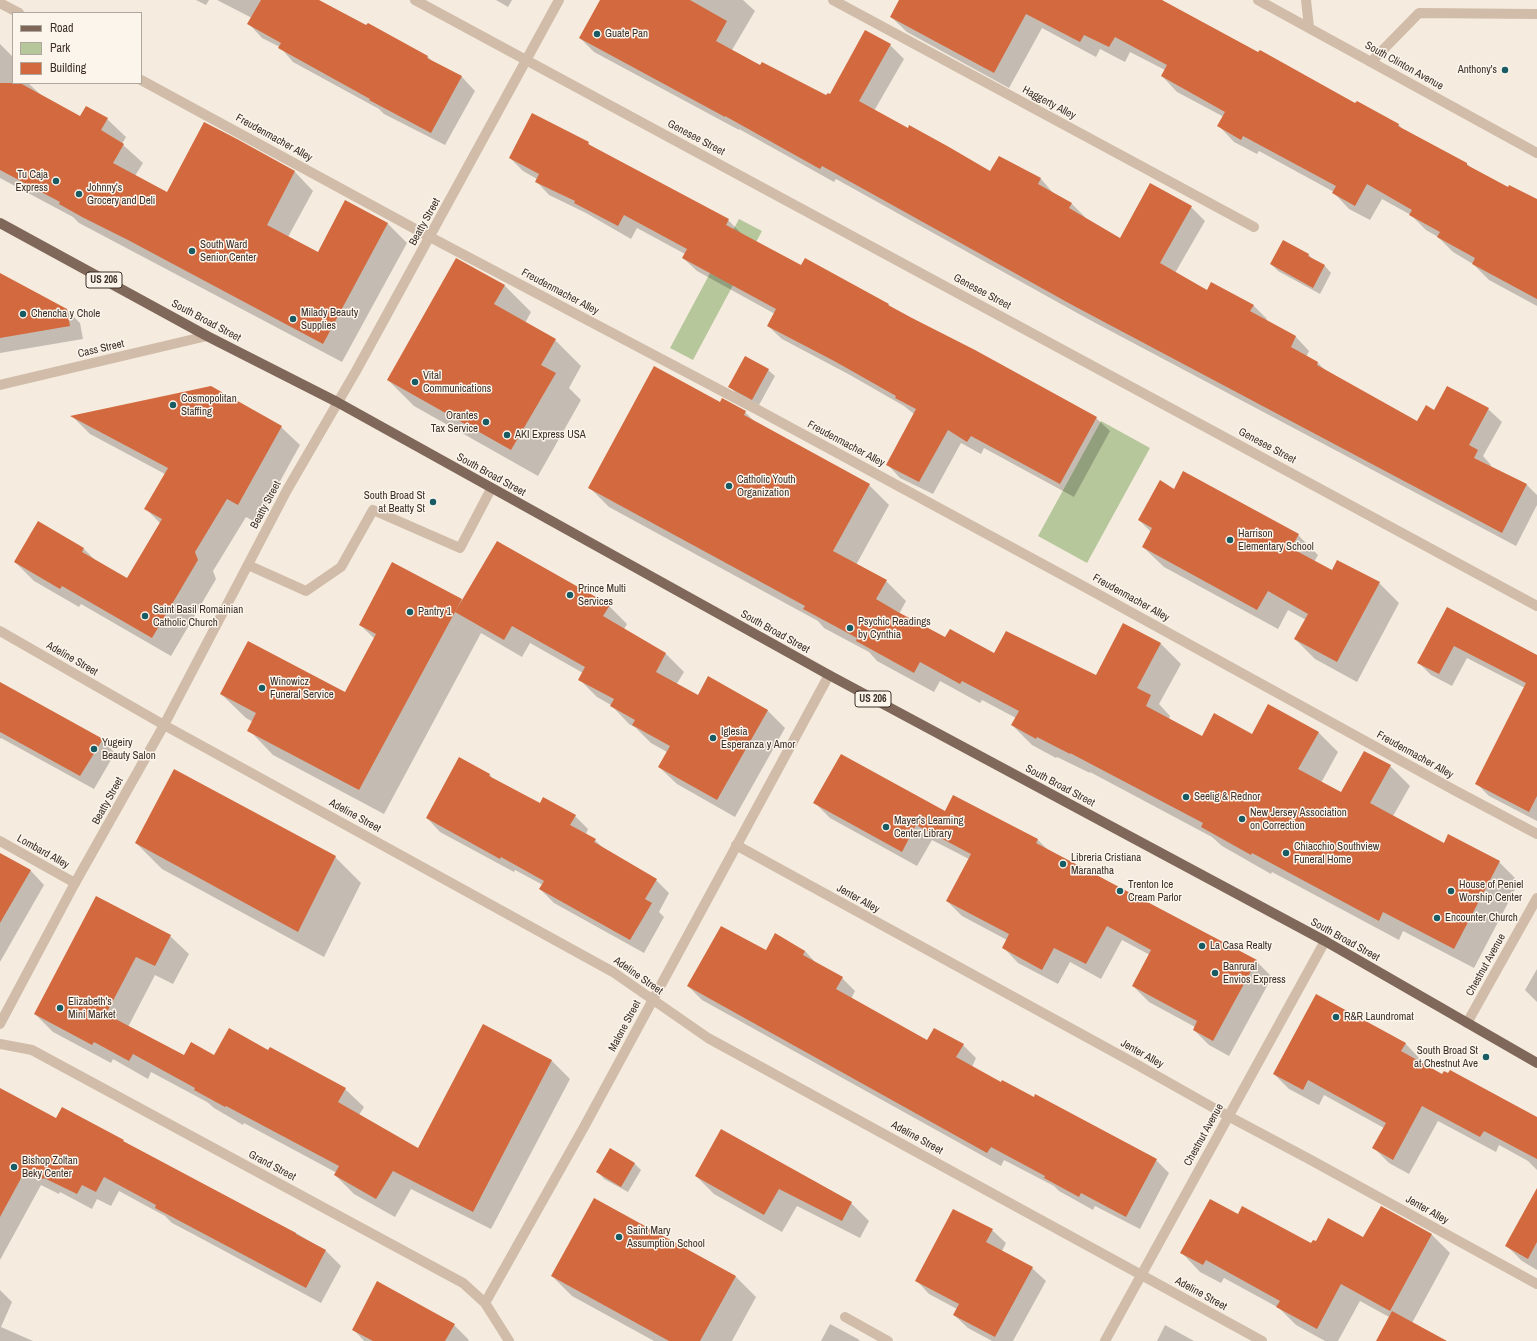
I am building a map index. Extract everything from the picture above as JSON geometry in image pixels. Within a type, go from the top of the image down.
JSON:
[{"type":"main road","name":"South Broad Street","points":[[0,223],[208,336],[338,402],[829,675],[1325,942],[1537,1063]]},
{"type":"street","name":"Genesee Street","points":[[415,0],[1537,606]]},
{"type":"street","name":"Beatty Street","points":[[0,1024],[75,883],[164,725],[287,490],[430,237],[559,0]]},
{"type":"street","name":"Haggerty Alley","points":[[833,0],[1254,227]]},
{"type":"street","name":"South Clinton Avenue","points":[[1258,0],[1537,153]]},
{"type":"street","points":[[1306,0],[1309,27]]},
{"type":"street","points":[[0,3],[17,12]]},
{"type":"street","points":[[1371,62],[1419,13],[1537,14]]},
{"type":"street","name":"Freudenmacher Alley","points":[[142,81],[430,237],[1010,546],[1441,783],[1537,834]]},
{"type":"street","name":"Cass Street","points":[[0,385],[208,336]]},
{"type":"street","points":[[248,565],[306,591],[341,567],[373,510],[460,548],[491,488]]},
{"type":"street","name":"Adeline Street","points":[[0,631],[164,725],[613,972],[715,1042],[1142,1274],[1262,1341]]},
{"type":"street","name":"Malone Street","points":[[485,1303],[584,1127],[829,675]]},
{"type":"street","name":"Lombard Alley","points":[[0,841],[75,883]]},
{"type":"street","name":"Jenter Alley","points":[[736,846],[1537,1284]]},
{"type":"street","name":"Chestnut Avenue","points":[[1468,1023],[1537,898]]},
{"type":"street","name":"Chestnut Avenue","points":[[1105,1341],[1325,942]]},
{"type":"street","name":"Grand Street","points":[[0,1044],[32,1050],[463,1283],[485,1303],[509,1341]]},
{"type":"street","points":[[844,1317],[888,1341]]},
{"type":"green space","points":[[739,219],[762,231],[693,360],[670,348]]},
{"type":"green space","points":[[1101,421],[1150,448],[1087,563],[1038,536]]},
{"type":"building","points":[[261,0],[319,0],[366,25],[368,23],[428,56],[427,58],[462,76],[431,133],[369,100],[370,99],[278,48],[281,43],[247,24]]},
{"type":"building","points":[[600,0],[690,0],[727,21],[716,41],[760,65],[762,62],[826,95],[828,93],[830,94],[865,30],[891,44],[859,101],[908,128],[909,125],[990,171],[999,156],[1041,178],[1038,184],[1072,203],[1069,208],[1120,238],[1150,183],[1192,206],[1160,263],[1207,290],[1211,282],[1254,305],[1250,311],[1296,336],[1291,347],[1318,362],[1317,365],[1417,421],[1426,405],[1434,410],[1447,386],[1489,408],[1469,445],[1478,450],[1474,458],[1527,484],[1502,533],[1074,306],[822,166],[820,169],[579,38]]},
{"type":"building","points":[[899,0],[1162,0],[1258,52],[1260,50],[1355,103],[1357,101],[1399,124],[1398,126],[1508,187],[1509,185],[1537,199],[1537,299],[1472,264],[1475,258],[1437,237],[1440,232],[1409,215],[1412,210],[1367,184],[1355,206],[1332,193],[1336,186],[1243,136],[1241,140],[1217,126],[1225,112],[1161,76],[1167,65],[1115,37],[1109,47],[1084,35],[1080,42],[1026,14],[994,73],[890,17]]},
{"type":"building","points":[[0,83],[22,84],[80,116],[86,106],[108,118],[101,130],[124,144],[113,163],[167,192],[204,122],[295,171],[267,225],[318,252],[345,200],[388,223],[323,344],[82,217],[59,204],[60,202],[0,170]]},
{"type":"building","points":[[532,113],[589,142],[588,144],[729,219],[726,225],[801,265],[805,258],[889,304],[888,305],[975,350],[1097,417],[1060,484],[971,436],[967,442],[948,430],[919,482],[886,465],[916,409],[836,362],[767,326],[776,309],[682,258],[687,249],[624,215],[618,226],[574,203],[575,201],[535,182],[539,174],[509,158]]},
{"type":"building","points":[[1283,240],[1309,254],[1308,256],[1325,265],[1313,288],[1270,264]]},
{"type":"building","points":[[456,258],[505,285],[494,304],[556,339],[541,365],[556,373],[511,450],[387,380]]},
{"type":"building","points":[[0,273],[67,309],[70,326],[0,338]]},
{"type":"building","points":[[745,356],[769,369],[752,400],[728,387]]},
{"type":"building","points":[[654,366],[720,402],[722,398],[746,411],[744,415],[870,484],[833,551],[887,580],[876,599],[898,612],[945,637],[950,629],[994,653],[1006,631],[1096,675],[1123,623],[1161,643],[1137,688],[1151,695],[1146,706],[1202,736],[1214,713],[1252,734],[1268,704],[1319,732],[1298,769],[1341,792],[1364,751],[1391,765],[1370,803],[1444,843],[1448,834],[1500,861],[1454,949],[1383,912],[1379,921],[1252,853],[1251,855],[1201,827],[1203,823],[1070,753],[1037,737],[1036,739],[1011,725],[1019,711],[962,681],[960,684],[920,662],[914,673],[856,641],[857,638],[803,609],[805,606],[588,488]]},
{"type":"building","points":[[211,386],[282,426],[238,505],[227,499],[195,552],[198,560],[152,638],[62,586],[60,589],[14,562],[38,521],[84,548],[82,552],[127,578],[162,519],[144,509],[168,468],[70,416]]},
{"type":"building","points":[[1183,471],[1299,534],[1291,548],[1332,570],[1337,560],[1380,582],[1337,662],[1294,639],[1308,614],[1268,591],[1257,610],[1142,547],[1152,528],[1138,520],[1160,480],[1174,489]]},
{"type":"building","points":[[497,541],[610,605],[603,616],[666,653],[656,672],[698,695],[708,676],[768,710],[717,800],[658,767],[670,746],[632,725],[635,720],[610,706],[614,699],[578,680],[585,667],[512,626],[504,640],[455,612]]},
{"type":"building","points":[[392,562],[462,599],[359,790],[247,731],[256,713],[220,694],[248,641],[345,692],[376,634],[359,625]]},
{"type":"building","points":[[1447,607],[1537,655],[1537,796],[1529,812],[1475,784],[1526,683],[1454,646],[1439,674],[1417,663]]},
{"type":"building","points":[[0,682],[103,739],[80,776],[0,732]]},
{"type":"building","points":[[841,754],[945,811],[953,795],[1038,839],[1036,843],[1257,960],[1213,1041],[1193,1030],[1197,1021],[1132,986],[1151,950],[1107,926],[1086,964],[1054,948],[1042,970],[1002,948],[1009,934],[946,901],[971,854],[916,825],[902,852],[813,803]]},
{"type":"building","points":[[459,757],[490,774],[489,776],[540,803],[543,797],[576,815],[570,825],[596,839],[594,842],[657,879],[645,899],[652,903],[630,940],[539,889],[544,881],[501,857],[500,859],[426,818]]},
{"type":"building","points":[[174,769],[336,856],[298,932],[135,843]]},
{"type":"building","points":[[0,853],[31,870],[0,923]]},
{"type":"building","points":[[96,896],[171,935],[155,966],[136,957],[106,1014],[184,1055],[191,1042],[214,1055],[229,1028],[268,1050],[270,1047],[346,1088],[338,1102],[418,1148],[483,1024],[552,1060],[473,1212],[393,1171],[376,1199],[334,1175],[339,1166],[226,1106],[225,1107],[194,1090],[195,1088],[133,1054],[129,1061],[94,1042],[92,1045],[34,1014]]},
{"type":"building","points":[[721,926],[766,950],[775,933],[805,951],[803,955],[843,977],[836,989],[927,1040],[934,1028],[964,1044],[956,1057],[1001,1082],[1002,1080],[1034,1097],[1035,1094],[1157,1159],[1126,1217],[1081,1193],[1079,1197],[1044,1178],[1045,1176],[991,1147],[987,1153],[687,986]]},
{"type":"building","points":[[1316,994],[1406,1043],[1401,1051],[1442,1074],[1444,1071],[1448,1073],[1450,1070],[1537,1117],[1537,1159],[1484,1131],[1480,1137],[1422,1106],[1393,1160],[1372,1148],[1386,1123],[1308,1080],[1303,1090],[1273,1074]]},
{"type":"building","points":[[0,1088],[56,1118],[62,1107],[326,1250],[306,1288],[155,1208],[156,1205],[104,1177],[96,1192],[82,1185],[77,1194],[44,1178],[43,1179],[25,1171],[0,1217]]},
{"type":"building","points":[[721,1129],[852,1202],[842,1221],[779,1189],[764,1215],[695,1176]]},
{"type":"building","points":[[610,1148],[635,1163],[621,1187],[596,1172]]},
{"type":"building","points":[[1537,1188],[1537,1242],[1528,1259],[1505,1246]]},
{"type":"building","name":"Saint Mary Assumption School","points":[[594,1198],[736,1276],[700,1341],[669,1341],[551,1276]]},
{"type":"building","points":[[1210,1199],[1238,1214],[1242,1206],[1311,1243],[1313,1240],[1316,1241],[1328,1218],[1363,1237],[1381,1206],[1432,1234],[1390,1311],[1341,1284],[1317,1329],[1276,1307],[1280,1301],[1206,1260],[1203,1265],[1180,1253]]},
{"type":"building","points":[[953,1209],[993,1229],[986,1242],[1033,1267],[995,1337],[953,1315],[959,1304],[915,1281]]},
{"type":"building","points":[[377,1281],[455,1324],[445,1341],[373,1341],[352,1330]]},
{"type":"building","points":[[1392,1311],[1447,1341],[1376,1341]]},
{"type":"place","name":"Guate Pan","points":[[597,34]]},
{"type":"place","name":"Anthony's","points":[[1505,70]]},
{"type":"place","name":"Tu Caja Express","points":[[56,181]]},
{"type":"place","name":"Johnny's Grocery and Deli","points":[[79,194]]},
{"type":"place","name":"South Ward Senior Center","points":[[192,251]]},
{"type":"place","name":"Chencha y Chole","points":[[23,314]]},
{"type":"place","name":"Milady Beauty Supplies","points":[[293,319]]},
{"type":"place","name":"Vital Communications","points":[[415,382]]},
{"type":"place","name":"Cosmopolitan Staffing","points":[[173,405]]},
{"type":"place","name":"Orantes Tax Service","points":[[486,422]]},
{"type":"place","name":"AKI Express USA","points":[[507,435]]},
{"type":"place","name":"Catholic Youth Organization","points":[[729,486]]},
{"type":"place","name":"South Broad St at Beatty St","points":[[433,502]]},
{"type":"place","name":"Harrison Elementary School","points":[[1230,540]]},
{"type":"place","name":"Prince Multi Services","points":[[570,595]]},
{"type":"place","name":"Pantry 1","points":[[410,612]]},
{"type":"place","name":"Saint Basil Romainian Catholic Church","points":[[145,616]]},
{"type":"place","name":"Psychic Readings by Cynthia","points":[[850,628]]},
{"type":"place","name":"Winowicz Funeral Service","points":[[262,688]]},
{"type":"place","name":"Iglesia Esperanza y Amor","points":[[713,738]]},
{"type":"place","name":"Yugeiry Beauty Salon","points":[[94,749]]},
{"type":"place","name":"Seelig & Rednor","points":[[1186,797]]},
{"type":"place","name":"New Jersey Association on Correction","points":[[1242,819]]},
{"type":"place","name":"Mayer's Learning Center Library","points":[[886,827]]},
{"type":"place","name":"Chiacchio Southview Funeral Home","points":[[1286,853]]},
{"type":"place","name":"Libreria Cristiana Maranatha","points":[[1063,864]]},
{"type":"place","name":"Trenton Ice Cream Parlor","points":[[1120,891]]},
{"type":"place","name":"House of Peniel Worship Center","points":[[1451,891]]},
{"type":"place","name":"Encounter Church","points":[[1437,918]]},
{"type":"place","name":"La Casa Realty","points":[[1202,946]]},
{"type":"place","name":"Banrural Envios Express","points":[[1215,973]]},
{"type":"place","name":"Elizabeth's Mini Market","points":[[60,1008]]},
{"type":"place","name":"R&R Laundromat","points":[[1336,1017]]},
{"type":"place","name":"South Broad St at Chestnut Ave","points":[[1486,1057]]},
{"type":"place","name":"Bishop Zoltan Beky Center","points":[[14,1167]]},
{"type":"place","name":"Saint Mary Assumption School","points":[[619,1237]]}]
